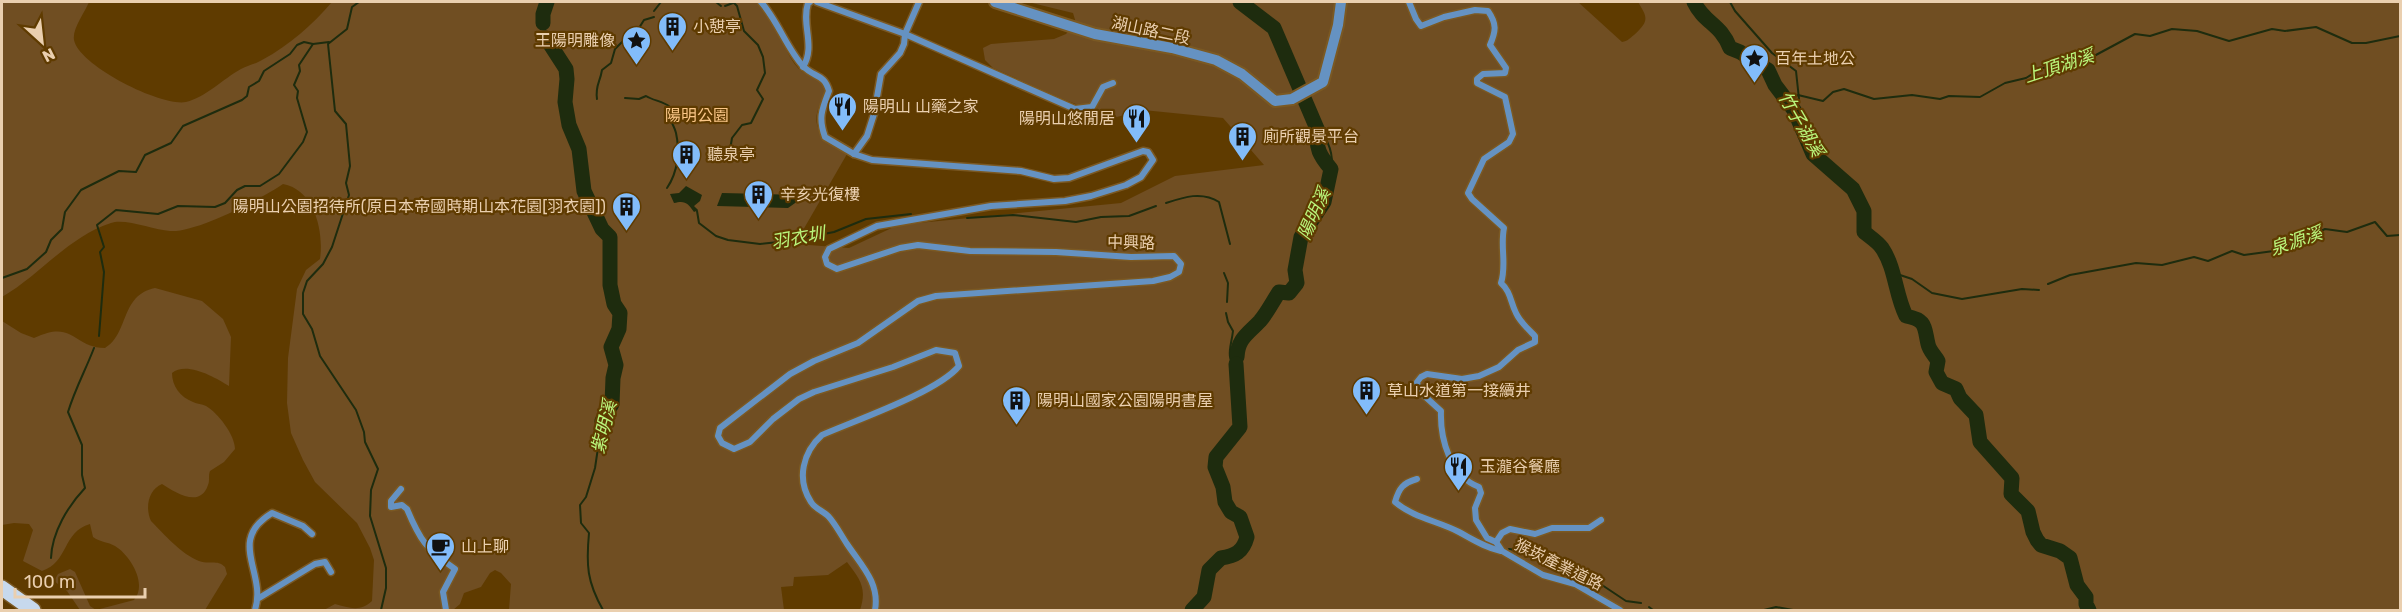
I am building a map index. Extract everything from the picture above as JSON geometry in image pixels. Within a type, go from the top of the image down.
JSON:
[{"type":"main road","points":[[2,588],[33,610]]},
{"type":"street","name":"中興路","points":[[761,2],[778,24],[803,67],[823,78],[827,85],[829,91],[821,108],[820,118],[825,137],[854,154],[872,160],[1021,171],[1054,178],[1069,178],[1143,150],[1149,152],[1153,160],[1150,168],[1133,181],[1091,196],[1065,201],[991,206],[878,225],[829,249],[825,257],[826,264],[837,269],[918,244],[970,251],[1056,252],[1131,257],[1174,256],[1181,264],[1179,272],[1153,281],[918,300],[858,343],[814,361],[790,374],[726,421],[720,428],[718,436],[722,443],[734,449],[750,442],[798,399],[814,392],[893,367],[936,350],[955,353],[959,366],[953,373],[926,390],[822,435],[814,443],[804,462],[802,484],[812,503],[828,516],[868,572],[874,584],[875,610]]},
{"type":"street","points":[[803,67],[808,59],[810,45],[804,14],[810,2]]},
{"type":"street","points":[[817,2],[905,34],[1076,109],[1092,106],[1102,87],[1113,83]]},
{"type":"street","points":[[854,154],[867,136],[874,114],[881,74],[900,53],[905,34],[919,2]]},
{"type":"street","name":"湖山路二段","points":[[995,2],[1095,34],[1172,48],[1216,60],[1242,74],[1275,101],[1292,99],[1323,82],[1338,25],[1341,2]]},
{"type":"street","name":"猴崁產業道路","points":[[1408,2],[1421,26],[1444,17],[1475,10],[1488,11],[1495,22],[1495,35],[1490,45],[1506,69],[1505,73],[1483,74],[1477,79],[1477,83],[1505,97],[1513,134],[1509,142],[1484,159],[1468,193],[1504,228],[1503,253],[1506,270],[1501,283],[1509,290],[1516,313],[1526,328],[1535,336],[1535,342],[1518,350],[1499,367],[1479,376],[1462,379],[1427,374],[1420,377],[1417,382],[1419,391],[1441,411],[1440,432],[1455,468],[1470,484],[1479,487],[1481,493],[1475,508],[1476,520],[1487,538],[1496,542],[1502,551],[1543,575],[1575,584],[1620,610]]},
{"type":"street","points":[[1418,478],[1399,489],[1395,502],[1404,509],[1458,531],[1477,543],[1502,551]]},
{"type":"street","points":[[401,489],[391,501],[392,507],[402,505],[407,509],[412,525],[423,542],[434,555],[454,568],[443,592],[446,610]]},
{"type":"street","points":[[255,610],[259,598],[248,548],[252,528],[258,521],[272,513],[303,526],[312,534]]},
{"type":"street","points":[[1496,542],[1502,533],[1510,530],[1535,534],[1552,528],[1589,528],[1601,520]]},
{"type":"street","points":[[259,598],[315,564],[325,562],[331,572]]},
{"type":"green space","name":"陽明公園","points":[[2,2],[89,2],[74,36],[79,50],[90,61],[123,83],[159,98],[186,102],[282,48],[308,27],[332,2],[756,2],[771,20],[798,68],[822,83],[825,92],[817,113],[818,129],[827,140],[847,154],[795,244],[849,248],[898,225],[1121,203],[1175,176],[1264,165],[1223,118],[1143,110],[1113,118],[1065,100],[993,68],[985,60],[983,48],[991,44],[1054,39],[1066,34],[1076,23],[1073,13],[1028,2],[1578,2],[1622,42],[1634,35],[1644,23],[1644,12],[1638,2],[2400,2],[2400,610],[860,610],[863,590],[856,574],[847,562],[828,575],[794,577],[793,586],[781,587],[784,610],[509,610],[511,584],[495,570],[490,573],[481,587],[464,593],[460,604],[453,610],[324,610],[335,604],[359,608],[372,601],[374,560],[357,523],[315,482],[291,433],[287,403],[288,358],[297,289],[306,270],[320,259],[321,248],[318,225],[310,203],[303,194],[283,184],[228,214],[196,227],[170,231],[124,222],[111,223],[81,237],[2,297]]},
{"type":"green space","points":[[155,288],[202,301],[223,319],[231,337],[229,386],[192,369],[172,373],[175,387],[181,394],[188,400],[211,409],[220,419],[232,437],[235,449],[224,462],[210,471],[208,485],[199,496],[187,496],[162,484],[154,490],[148,505],[151,521],[179,549],[199,561],[222,565],[227,574],[205,610],[96,610],[134,600],[138,593],[138,578],[135,570],[121,550],[93,537],[90,524],[74,533],[57,561],[42,571],[23,561],[33,530],[29,524],[2,525],[2,321],[34,338],[57,331],[94,347],[105,348],[118,334],[136,298]]},
{"type":"green space","points":[[70,569],[75,572],[90,606],[96,610],[80,610],[67,591],[54,581],[58,574]]},
{"type":"shaded area","points":[[686,186],[702,195],[700,201],[694,206],[698,210],[694,212],[686,203],[674,203],[670,194],[679,193]]},
{"type":"shaded area","points":[[722,193],[799,195],[798,201],[788,208],[717,206]]},
{"type":"waterway","points":[[359,2],[352,7],[347,29],[328,44],[335,111],[346,124],[350,166],[346,183],[349,195],[332,247],[323,264],[307,281],[303,293],[303,314],[312,329],[320,356],[356,410],[365,442],[378,469],[371,490],[370,516],[386,568],[386,588],[381,610]]},
{"type":"waterway","name":"紫明溪","points":[[543,23],[547,2]]},
{"type":"waterway","points":[[654,11],[661,2]]},
{"type":"waterway","points":[[704,2],[716,2],[721,6]]},
{"type":"waterway","points":[[729,156],[732,138],[742,125],[751,123],[763,99],[757,90],[765,73],[763,57],[758,45],[744,31],[737,6],[733,2]]},
{"type":"waterway","name":"陽明溪","points":[[1237,357],[1239,345],[1263,318],[1279,292],[1289,293],[1297,283],[1295,270],[1301,237],[1324,202],[1331,169],[1319,152],[1318,131],[1274,28],[1240,2]]},
{"type":"waterway","name":"竹子湖溪","points":[[1694,2],[1722,34],[1730,48],[1768,70],[1775,85],[1794,110],[1813,154],[1853,189],[1864,211],[1864,232],[1882,248],[1887,256],[1906,316],[1918,320],[1923,325],[1931,351],[1938,361],[1936,372],[1942,383],[1956,389],[1960,398],[1976,415],[1980,442],[2012,478],[2011,494],[2028,511],[2037,540],[2041,545],[2060,551],[2070,558],[2077,585],[2086,597],[2089,610]]},
{"type":"waterway","points":[[1730,2],[1735,11],[1772,53],[1796,71],[1799,99],[1794,110]]},
{"type":"waterway","points":[[725,6],[733,3]]},
{"type":"waterway","points":[[639,28],[644,20],[654,17]]},
{"type":"waterway","name":"上頂湖溪","points":[[1788,101],[1798,95],[1823,101],[1833,92],[1844,89],[1874,99],[1912,95],[1940,99],[1949,96],[1980,97],[2005,83],[2026,78],[2042,68],[2081,63],[2135,34],[2150,36],[2172,29],[2197,31],[2229,41],[2272,29],[2285,31],[2316,27],[2352,43],[2366,43],[2400,36]]},
{"type":"waterway","points":[[597,99],[597,87],[602,70],[611,63],[615,49],[633,31]]},
{"type":"waterway","name":"紫明溪","points":[[546,38],[566,69],[565,102],[569,125],[579,149],[584,191],[602,229],[610,237],[610,285],[614,304],[620,313],[619,329],[611,347],[616,365],[612,404],[602,421]]},
{"type":"waterway","points":[[2,278],[27,269],[46,252],[51,240],[62,229],[65,212],[81,190],[119,171],[136,172],[145,155],[171,143],[183,126],[242,100],[247,96],[249,87],[259,81],[264,71],[290,54],[297,45],[304,42],[313,44],[329,42]]},
{"type":"waterway","points":[[99,336],[104,272],[100,252],[104,247],[97,225],[116,210],[158,214],[178,206],[215,207],[225,203],[237,190],[245,186],[260,186],[279,174],[303,142],[307,132],[297,98],[298,91],[294,85],[300,71],[299,65],[313,44]]},
{"type":"waterway","points":[[625,98],[639,99],[646,96],[670,107],[667,111],[676,133],[678,154],[674,175],[667,188]]},
{"type":"waterway","points":[[1318,131],[1330,148],[1331,169]]},
{"type":"waterway","name":"羽衣圳","points":[[1166,203],[1186,197],[1200,196],[1219,202],[1230,244]]},
{"type":"waterway","name":"羽衣圳","points":[[967,218],[1013,215],[1076,222],[1101,217],[1129,216],[1156,206]]},
{"type":"waterway","name":"羽衣圳","points":[[695,209],[699,223],[716,236],[760,244],[834,232],[866,219],[911,214]]},
{"type":"waterway","name":"泉源溪","points":[[2048,284],[2070,275],[2136,263],[2162,265],[2194,257],[2208,261],[2232,251],[2244,255],[2281,250],[2325,229],[2347,232],[2375,222],[2387,236],[2400,235]]},
{"type":"waterway","name":"羽衣圳","points":[[1224,273],[1228,283],[1227,302]]},
{"type":"waterway","name":"泉源溪","points":[[1894,273],[1912,279],[1932,293],[1962,299],[2022,289],[2039,290]]},
{"type":"waterway","name":"羽衣圳","points":[[1226,313],[1233,331],[1230,356],[1237,371]]},
{"type":"waterway","points":[[51,558],[54,539],[62,520],[85,488],[82,475],[82,445],[68,412],[94,348]]},
{"type":"waterway","name":"陽明溪","points":[[1192,610],[1204,597],[1209,570],[1221,558],[1238,552],[1247,537],[1240,517],[1231,512],[1225,502],[1223,487],[1215,467],[1216,457],[1240,427],[1236,364]]},
{"type":"waterway","name":"紫明溪","points":[[602,421],[595,468],[586,497],[580,505],[581,523],[589,533],[589,573],[603,610]]},
{"type":"waterway","points":[[1509,549],[1551,556],[1572,572],[1584,573],[1626,601],[1641,603]]},
{"type":"waterway","points":[[1649,607],[1653,610]]},
{"type":"waterway","points":[[1764,610],[1776,607],[1793,610]]},
{"type":"place","name":"小憇亭","points":[[672,52]]},
{"type":"place","name":"王陽明雕像","points":[[636,66]]},
{"type":"place","name":"百年土地公","points":[[1754,84]]},
{"type":"place","name":"陽明山 山藥之家","points":[[842,132]]},
{"type":"place","name":"陽明山悠閒居","points":[[1136,144]]},
{"type":"place","name":"廁所觀景平台","points":[[1242,162]]},
{"type":"place","name":"聽泉亭","points":[[686,180]]},
{"type":"place","name":"辛亥光復樓","points":[[759,220]]},
{"type":"place","name":"陽明山公園招待所(原日本帝國時期山本花園[羽衣園])","points":[[627,232]]},
{"type":"place","name":"草山水道第一接續井","points":[[1366,416]]},
{"type":"place","name":"陽明山國家公園陽明書屋","points":[[1016,426]]},
{"type":"place","name":"玉瀧谷餐廳","points":[[1459,492]]},
{"type":"place","name":"山上聊","points":[[440,572]]}]
